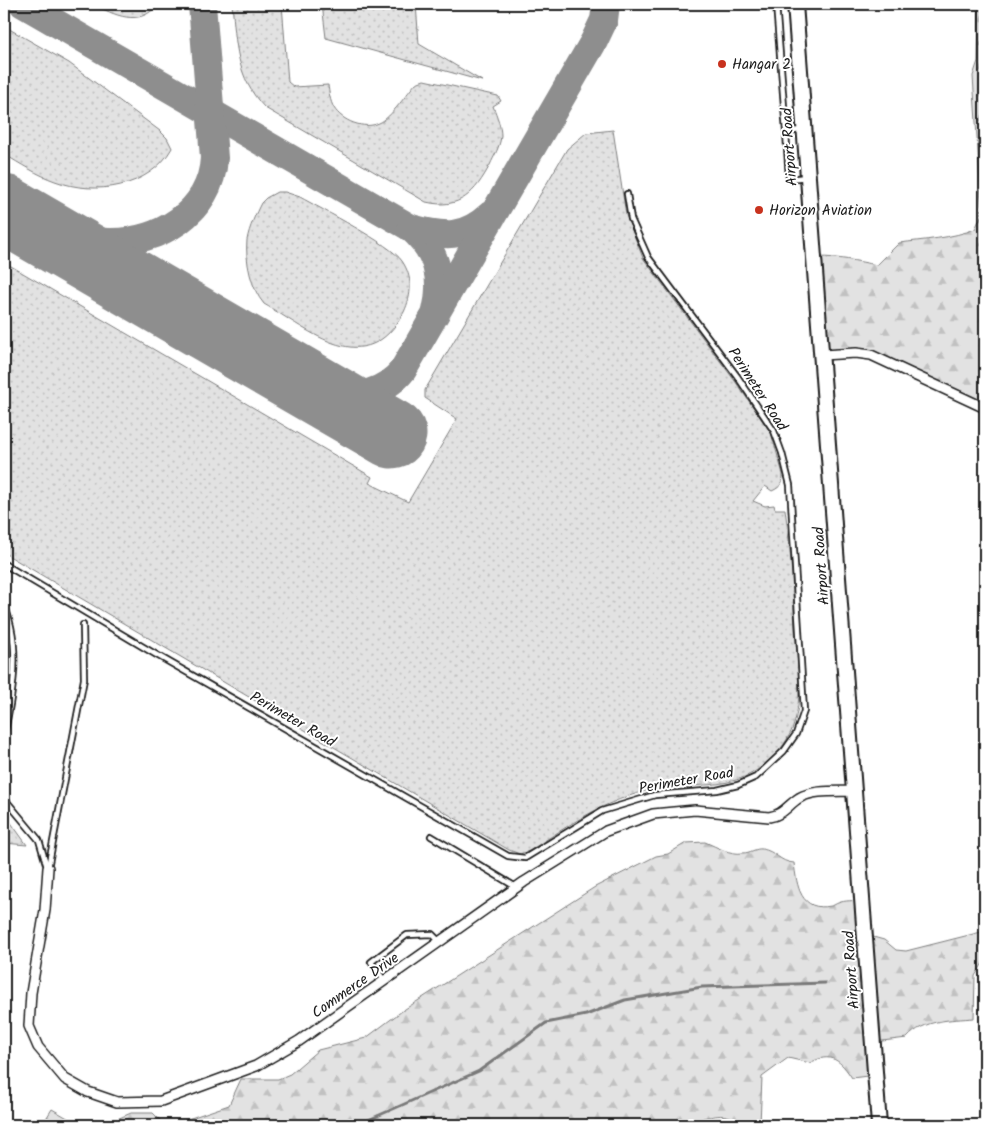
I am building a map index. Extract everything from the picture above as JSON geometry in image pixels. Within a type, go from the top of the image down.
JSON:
[{"type":"main road","name":"Airport Road","points":[[795,4],[879,1125]]},
{"type":"street","points":[[822,355],[856,353],[871,355],[985,408]]},
{"type":"street","name":"Commerce Drive","points":[[48,868],[45,910],[31,993],[29,1026],[38,1046],[65,1080],[88,1092],[117,1102],[160,1101],[256,1066],[300,1041],[516,887],[606,831],[653,814],[695,810],[770,817],[778,816],[800,798],[808,795],[855,791]]},
{"type":"lane","points":[[776,4],[789,179],[808,177]]},
{"type":"lane","points":[[786,132],[804,130]]},
{"type":"lane","name":"Perimeter Road","points":[[4,564],[155,654],[508,856],[525,858],[602,811],[655,795],[717,790],[738,785],[756,777],[784,751],[796,734],[804,711],[790,485],[774,431],[737,376],[648,257],[631,219],[627,194]]},
{"type":"lane","points":[[4,605],[13,636],[15,657],[10,708],[4,735]]},
{"type":"lane","points":[[48,868],[84,679],[84,625]]},
{"type":"lane","points":[[4,798],[39,840],[48,868]]},
{"type":"lane","points":[[431,836],[516,887]]},
{"type":"lane","points":[[385,981],[371,962],[408,935],[432,934],[440,942]]},
{"type":"green space","points":[[93,4],[158,4],[143,16],[127,17],[109,12]]},
{"type":"green space","points":[[232,4],[282,4],[288,82],[294,87],[328,85],[334,108],[342,117],[354,123],[373,125],[384,120],[394,111],[416,83],[424,80],[498,96],[501,101],[493,106],[500,125],[501,136],[490,165],[478,184],[465,197],[457,201],[448,204],[426,202],[265,108],[255,97],[243,72],[239,59]]},
{"type":"green space","points":[[322,4],[416,4],[419,44],[482,81],[326,38]]},
{"type":"green space","points":[[979,4],[985,4],[985,408],[872,355],[824,355],[818,257],[840,258],[877,265],[899,243],[948,237],[975,229],[982,214],[973,76],[978,61]]},
{"type":"green space","points":[[4,26],[69,63],[160,131],[167,138],[172,148],[162,162],[136,180],[104,188],[87,188],[71,186],[49,179],[4,154]]},
{"type":"green space","points":[[613,130],[626,215],[643,258],[735,381],[771,433],[783,474],[782,482],[778,488],[772,491],[765,486],[753,501],[765,506],[774,505],[775,509],[785,509],[798,667],[798,703],[793,727],[784,744],[770,760],[754,772],[745,777],[726,782],[654,789],[636,794],[588,814],[529,851],[520,854],[509,850],[4,553],[4,262],[372,477],[369,483],[408,502],[457,419],[425,398],[425,390],[567,149],[586,133]]},
{"type":"green space","points":[[277,192],[285,192],[300,197],[339,218],[370,236],[402,261],[410,280],[409,299],[404,312],[389,333],[373,344],[355,347],[337,344],[319,337],[300,326],[264,304],[259,298],[250,274],[247,240],[261,203]]},
{"type":"green space","points":[[4,813],[27,845],[4,843]]},
{"type":"green space","points":[[705,842],[733,853],[746,853],[757,849],[767,850],[785,861],[794,863],[802,895],[806,901],[813,905],[821,907],[831,906],[844,901],[862,900],[866,935],[884,940],[896,950],[906,951],[985,931],[985,960],[975,976],[974,1018],[938,1022],[921,1027],[907,1038],[874,1042],[875,1075],[852,1078],[844,1067],[830,1058],[810,1063],[788,1058],[762,1077],[760,1124],[738,1125],[731,1118],[723,1115],[703,1118],[698,1125],[179,1125],[179,1122],[229,1105],[241,1079],[278,1079],[290,1074],[318,1050],[366,1038],[402,1011],[595,887],[656,856],[668,854],[686,843]]},
{"type":"green space","points":[[52,1109],[71,1120],[92,1125],[42,1125]]},
{"type":"green space","points":[[131,1113],[153,1113],[165,1125],[103,1125]]},
{"type":"waterway","points":[[357,1125],[479,1071],[546,1023],[586,1015],[625,1000],[702,987],[825,983]]},
{"type":"taxiway","points":[[23,4],[411,228],[427,246],[436,266],[439,287],[436,311]]},
{"type":"taxiway","points":[[36,228],[90,240],[108,242],[127,241],[163,230],[179,221],[192,209],[203,194],[211,177],[214,158],[202,4]]},
{"type":"taxiway","points":[[329,398],[350,397],[370,393],[388,384],[403,370],[594,41],[604,20],[606,4]]},
{"type":"taxiway","points":[[411,228],[434,233],[453,234],[471,228],[490,215]]},
{"type":"runway","points":[[4,209],[392,434]]},
{"type":"place","name":"Hangar 2","points":[[722,64]]},
{"type":"place","name":"Horizon Aviation","points":[[759,210]]}]
